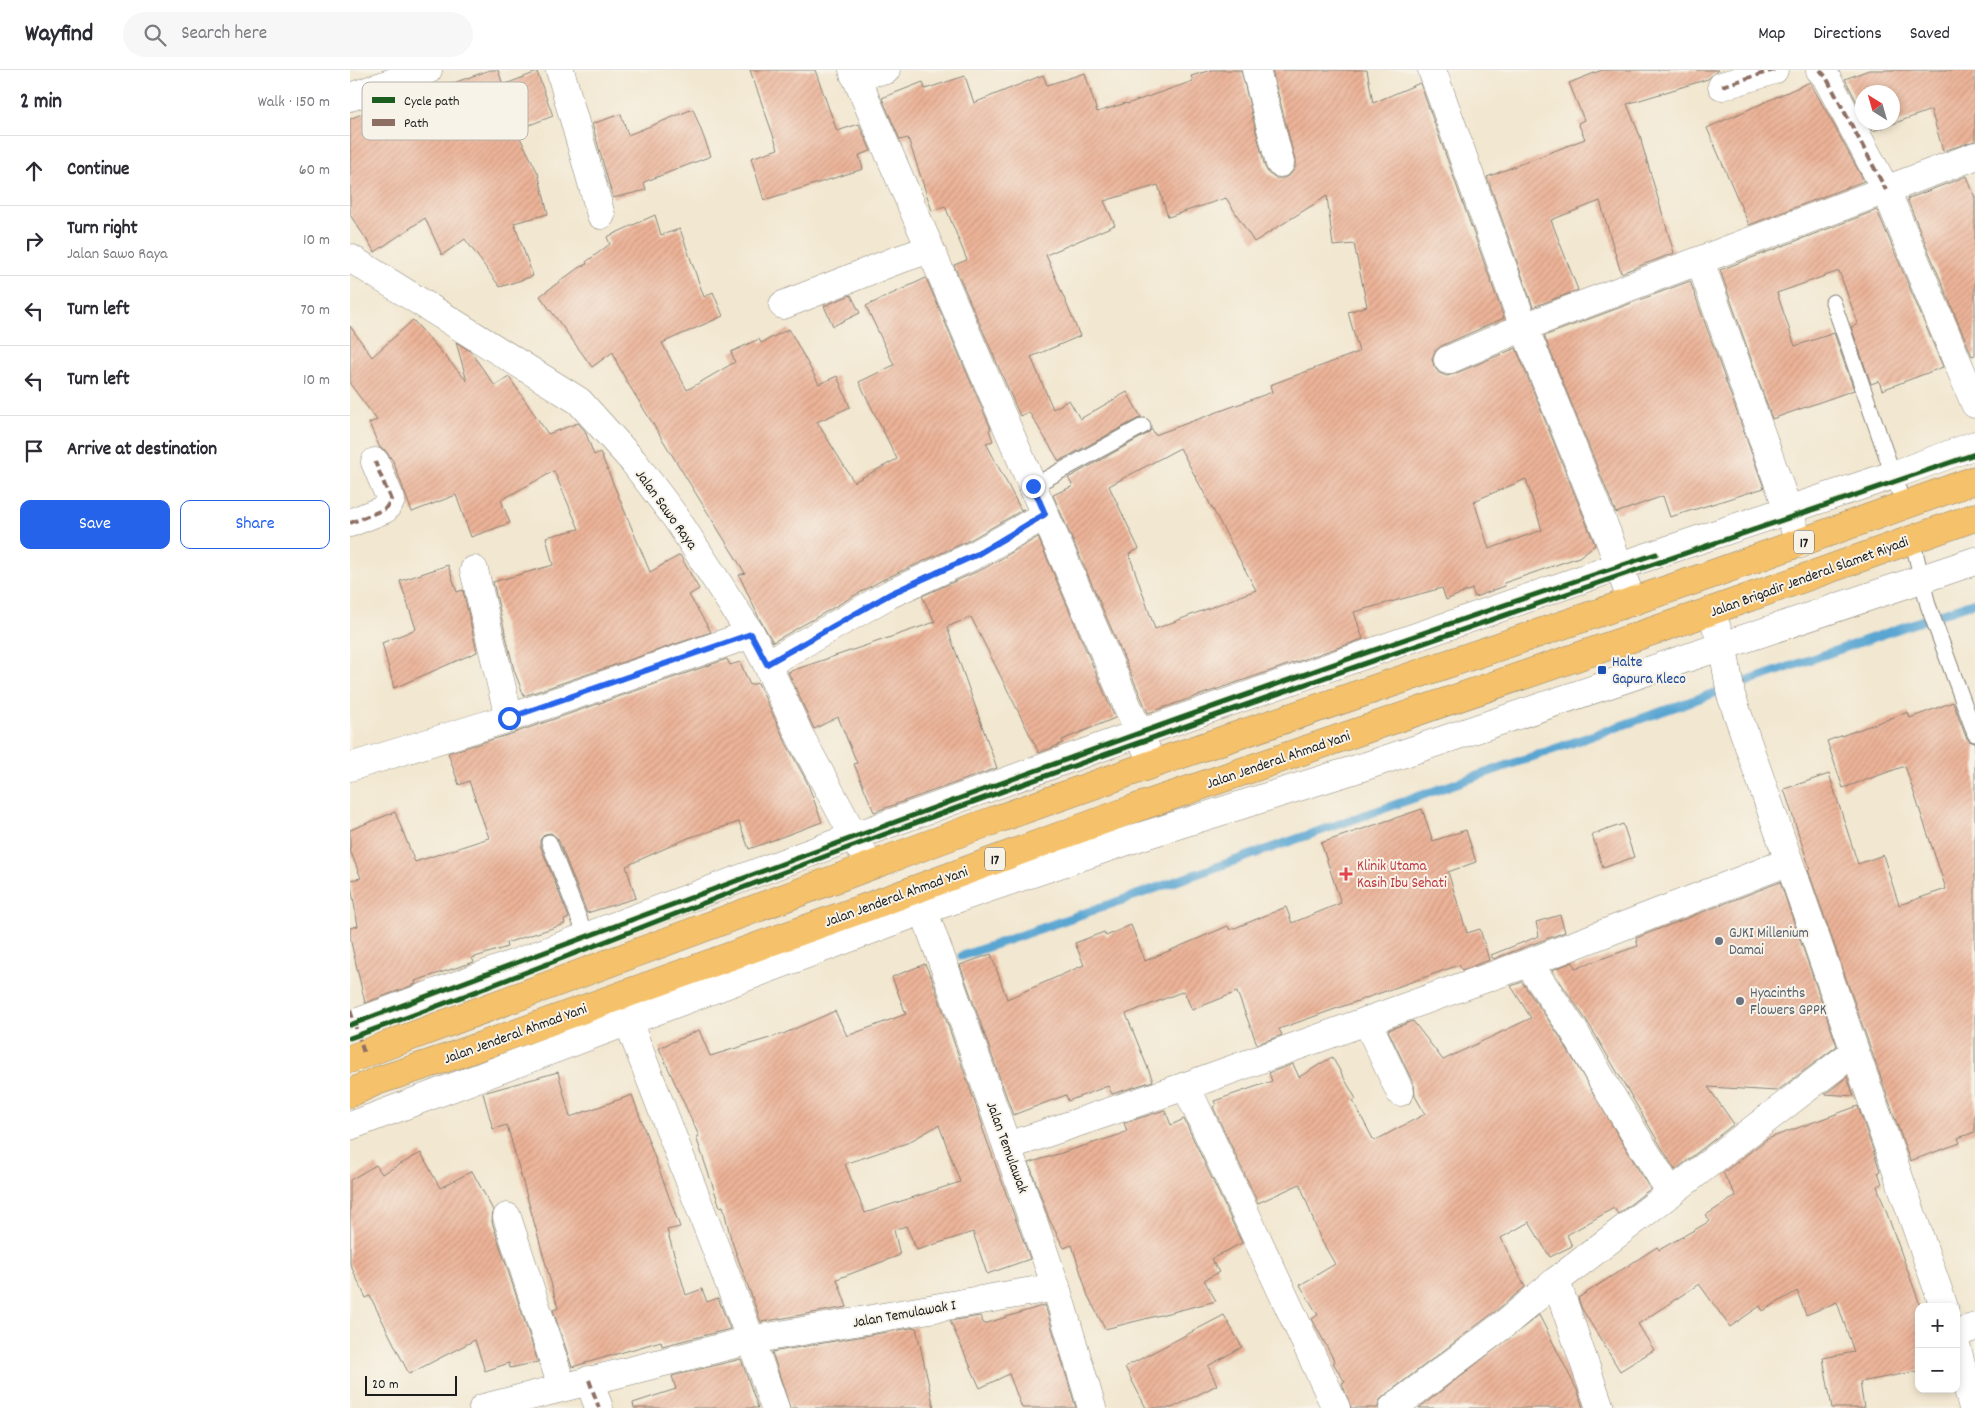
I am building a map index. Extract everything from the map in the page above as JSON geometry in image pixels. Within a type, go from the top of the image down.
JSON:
[{"type":"highway","name":"17","points":[[357,1056],[869,866],[1153,764],[1800,544],[1975,480]]},
{"type":"highway","name":"Jalan Brigadir Jenderal Slamet Riyadi","points":[[1643,634],[1975,517]]},
{"type":"highway","name":"Jalan Jenderal Ahmad Yani","points":[[350,1093],[377,1081],[495,1041],[623,1008],[1013,866],[1133,810],[1643,634]]},
{"type":"street","points":[[393,82],[428,70]]},
{"type":"street","points":[[560,70],[601,215]]},
{"type":"street","points":[[886,70],[853,72],[1153,764]]},
{"type":"street","points":[[1256,70],[1280,163]]},
{"type":"street","points":[[1432,70],[1524,327],[1620,566],[1632,602]]},
{"type":"street","points":[[1722,86],[1774,70]]},
{"type":"street","points":[[1820,70],[1826,77],[1886,190],[1975,404]]},
{"type":"street","points":[[350,97],[362,93]]},
{"type":"street","points":[[1448,360],[1524,327],[1975,156]]},
{"type":"street","points":[[783,305],[930,249]]},
{"type":"street","name":"Jalan Sawo Raya","points":[[350,258],[579,401],[633,461],[676,518],[751,634],[800,736],[869,866]]},
{"type":"street","points":[[1700,260],[1800,544]]},
{"type":"street","points":[[357,1056],[351,1020],[444,989],[854,836],[1140,733],[1620,566],[1894,475],[1975,445]]},
{"type":"street","points":[[350,523],[385,509],[391,500],[376,462]]},
{"type":"street","points":[[767,664],[890,594],[978,554],[1045,514]]},
{"type":"street","points":[[1013,866],[1142,836],[1303,786],[1724,652],[1975,561]]},
{"type":"street","points":[[474,570],[509,718]]},
{"type":"street","points":[[1711,611],[1724,652],[1731,695],[1943,1303]]},
{"type":"street","points":[[350,767],[509,718],[751,634]]},
{"type":"street","points":[[1325,669],[1334,703]]},
{"type":"street","points":[[1420,710],[1433,744]]},
{"type":"street","points":[[1291,755],[1303,786]]},
{"type":"street","points":[[1133,810],[1142,836]]},
{"type":"street","points":[[1008,1146],[1186,1086],[1528,963],[1788,862]]},
{"type":"street","points":[[775,866],[786,897]]},
{"type":"street","name":"Jalan Temulawak","points":[[920,900],[1056,1286],[1092,1408]]},
{"type":"street","points":[[586,936],[599,967]]},
{"type":"street","points":[[1528,963],[1573,1029],[1671,1193]]},
{"type":"street","points":[[444,989],[454,1019]]},
{"type":"street","points":[[350,1126],[504,1067],[623,1008],[751,1340],[775,1408]]},
{"type":"street","points":[[1367,1021],[1400,1092]]},
{"type":"street","points":[[495,1041],[504,1067]]},
{"type":"street","points":[[1393,1408],[1507,1322],[1556,1281],[1854,1052]]},
{"type":"street","points":[[1186,1086],[1336,1408]]},
{"type":"street","points":[[507,1218],[562,1387]]},
{"type":"street","points":[[1556,1281],[1600,1408]]},
{"type":"street","name":"Jalan Temulawak I","points":[[483,1408],[751,1340],[1056,1286]]},
{"type":"street","points":[[1960,1332],[1975,1327]]},
{"type":"street","points":[[1957,1348],[1973,1408]]},
{"type":"street","points":[[590,1380],[599,1408]]},
{"type":"lane","points":[[1833,302],[1904,506]]},
{"type":"lane","points":[[1033,486],[1143,426]]},
{"type":"lane","points":[[1912,539],[1936,630],[1975,734]]},
{"type":"lane","points":[[549,842],[586,936]]},
{"type":"building","points":[[490,70],[498,70],[502,82],[456,82]]},
{"type":"building","points":[[750,70],[815,70],[837,131],[859,124],[871,151],[859,155],[863,169],[764,200],[751,158],[778,149]]},
{"type":"building","points":[[1211,70],[1241,70],[1265,167],[1269,174],[1276,178],[1284,178],[1291,174],[1295,168],[1295,160],[1272,70],[1367,70],[1373,103],[1420,83],[1504,318],[1441,346],[1435,351],[1432,359],[1434,366],[1439,373],[1447,376],[1516,348],[1595,545],[1579,557],[1504,583],[1505,586],[1475,597],[1472,589],[1446,600],[1442,588],[1354,612],[1363,639],[1148,713],[1053,495],[1073,486],[1068,478],[1147,434],[1152,429],[1155,435],[1272,392],[1270,385],[1359,352],[1348,312],[1367,306],[1354,244],[1333,246],[1327,196],[1254,242],[1226,198],[1168,217],[1158,185],[1104,201],[1115,225],[1046,255],[1080,336],[1031,357],[1053,409],[1069,400],[1080,419],[1127,392],[1141,417],[1059,461],[1029,412],[1020,416],[954,265],[967,260],[945,206],[932,211],[908,138],[900,140],[882,98],[923,82],[925,89],[965,76],[974,103],[1043,75],[1047,85],[1085,73],[1097,112],[1127,104],[1193,81],[1191,76]],"holes":[[[1180,448],[1256,590],[1155,629],[1129,554],[1139,549],[1109,486]],[[1526,479],[1542,530],[1489,549],[1474,501]]]},
{"type":"building","points":[[1602,70],[1718,70],[1708,79],[1627,104],[1642,141],[1674,253],[1621,273],[1600,201],[1551,220],[1578,290],[1533,307],[1487,177],[1585,139],[1578,123],[1584,120],[1569,83]]},
{"type":"building","points":[[1869,70],[1975,70],[1975,141],[1943,151],[1931,110],[1900,121],[1900,85],[1855,85],[1855,98],[1845,79]]},
{"type":"building","points":[[537,72],[553,116],[528,125],[528,82],[511,82]]},
{"type":"building","points":[[1810,82],[1864,181],[1749,225],[1707,128]]},
{"type":"building","points":[[693,109],[711,156],[644,182],[646,190],[613,198],[592,124],[621,114],[628,135]]},
{"type":"building","points":[[362,114],[362,140],[521,140],[538,173],[548,214],[514,223],[533,276],[500,287],[465,239],[442,255],[425,218],[375,252],[350,215],[350,119]]},
{"type":"building","points":[[1967,176],[1975,198],[1975,355],[1972,356],[1907,199]]},
{"type":"building","points":[[1877,210],[1943,367],[1882,390],[1879,381],[1871,384],[1851,327],[1858,324],[1839,271],[1777,293],[1795,346],[1834,333],[1854,390],[1772,419],[1720,270]]},
{"type":"building","points":[[655,215],[661,235],[680,229],[704,297],[713,292],[723,316],[662,343],[687,390],[735,362],[731,352],[759,339],[761,343],[789,329],[819,384],[837,376],[850,407],[817,422],[854,482],[897,459],[859,382],[894,365],[866,306],[926,278],[991,429],[989,430],[993,441],[986,443],[1021,510],[1024,509],[970,540],[882,580],[773,642],[759,618],[739,575],[745,573],[627,382],[613,352],[592,367],[540,296],[578,268],[587,264],[586,262],[610,244],[607,237]]},
{"type":"building","points":[[1690,281],[1764,488],[1670,517],[1663,496],[1616,513],[1544,336]]},
{"type":"building","points":[[851,295],[860,313],[833,326],[824,306]]},
{"type":"building","points":[[413,320],[467,381],[456,342],[470,351],[495,386],[509,377],[548,434],[578,423],[585,431],[594,455],[600,452],[650,572],[680,555],[699,589],[689,595],[711,632],[524,696],[514,670],[493,582],[553,565],[546,537],[579,529],[554,471],[501,500],[510,523],[471,537],[456,495],[412,512],[393,461],[385,450],[380,448],[369,423],[377,420],[350,384],[350,326],[372,357]]},
{"type":"building","points":[[1038,537],[1115,718],[1062,740],[1063,743],[1039,753],[971,617],[947,627],[997,768],[874,812],[854,764],[857,763],[838,717],[814,729],[788,672],[935,622],[922,596],[985,568]]},
{"type":"building","points":[[448,565],[457,592],[463,590],[477,652],[394,688],[382,643],[416,629],[400,581]]},
{"type":"building","points":[[727,659],[730,665],[740,662],[750,685],[758,683],[786,743],[807,782],[822,822],[749,849],[739,822],[688,838],[626,866],[636,898],[587,913],[558,839],[551,833],[545,834],[540,840],[540,845],[569,918],[564,920],[565,924],[506,943],[507,947],[472,958],[474,962],[415,981],[416,984],[365,1003],[350,938],[350,928],[358,926],[350,880],[361,878],[350,850],[350,830],[395,812],[415,862],[489,838],[469,781],[459,785],[448,753],[514,733]]},
{"type":"building","points":[[1953,702],[1966,737],[1969,741],[1975,743],[1975,1132],[1958,1138],[1960,1143],[1910,1161],[1808,870],[1810,869],[1784,789],[1829,774],[1858,864],[1883,855],[1899,905],[1946,889],[1905,766],[1843,788],[1827,741],[1908,712],[1910,718]]},
{"type":"building","points":[[1422,809],[1433,841],[1466,830],[1476,862],[1448,872],[1467,933],[1480,929],[1489,960],[1462,970],[1459,965],[1279,1029],[1282,1035],[1257,1044],[1237,992],[1192,1010],[1184,991],[1126,1014],[1153,1081],[1112,1094],[1108,1086],[1068,1101],[1066,1095],[1013,1115],[960,965],[991,954],[1007,999],[1084,965],[1075,943],[1104,932],[1106,936],[1131,925],[1145,961],[1228,926],[1230,930],[1286,907],[1292,923],[1341,903],[1321,843]]},
{"type":"building","points":[[1623,824],[1634,857],[1603,868],[1592,835]]},
{"type":"building","points":[[1780,882],[1837,1046],[1777,1091],[1708,1087],[1734,1124],[1675,1170],[1587,1021],[1552,970],[1573,962],[1575,968],[1638,946],[1636,938]]},
{"type":"building","points":[[1560,915],[1565,932],[1493,959],[1491,955],[1539,936],[1536,922]]},
{"type":"building","points":[[925,964],[932,979],[982,1127],[1030,1259],[987,1274],[973,1232],[917,1250],[906,1226],[894,1230],[900,1255],[837,1279],[847,1307],[761,1322],[731,1239],[723,1206],[720,1207],[696,1137],[699,1136],[659,1048],[699,1030],[710,1056],[783,1034],[835,1011],[847,1036],[906,1014],[892,977]],"holes":[[[939,1125],[960,1182],[865,1213],[845,1164],[907,1143]]]},
{"type":"building","points":[[1522,982],[1560,1037],[1650,1189],[1618,1214],[1614,1208],[1567,1235],[1572,1246],[1550,1257],[1529,1222],[1501,1238],[1525,1287],[1384,1396],[1379,1401],[1378,1408],[1351,1408],[1342,1383],[1345,1382],[1333,1363],[1335,1362],[1312,1319],[1318,1315],[1300,1285],[1335,1264],[1320,1238],[1300,1184],[1258,1203],[1213,1107],[1216,1105],[1214,1101],[1272,1081],[1269,1073],[1293,1064],[1299,1077],[1332,1057],[1356,1099],[1353,1101],[1374,1141],[1425,1114],[1415,1096],[1414,1085],[1388,1030],[1413,1021],[1443,1060],[1531,1018],[1511,986]]},
{"type":"building","points":[[558,1072],[570,1117],[632,1095],[680,1227],[667,1230],[686,1295],[702,1289],[707,1302],[718,1298],[730,1329],[662,1346],[661,1341],[572,1367],[553,1310],[558,1308],[507,1125],[493,1129],[483,1093]]},
{"type":"building","points":[[1847,1077],[1854,1096],[1825,1094]]},
{"type":"building","points":[[1858,1106],[1880,1171],[1878,1172],[1882,1184],[1877,1186],[1919,1302],[1915,1303],[1915,1372],[1860,1382],[1864,1408],[1832,1408],[1823,1358],[1854,1352],[1837,1302],[1806,1315],[1797,1291],[1763,1311],[1760,1306],[1730,1327],[1699,1284],[1638,1324],[1654,1350],[1620,1371],[1582,1309],[1578,1298],[1657,1247],[1659,1250],[1710,1221],[1706,1215],[1736,1196],[1723,1173],[1767,1139]]},
{"type":"building","points":[[1165,1110],[1171,1125],[1184,1119],[1242,1243],[1211,1259],[1219,1272],[1204,1280],[1216,1301],[1105,1329],[1088,1296],[1072,1245],[1064,1248],[1049,1219],[1029,1163],[1119,1135],[1127,1131],[1124,1123]]},
{"type":"building","points":[[421,1153],[440,1188],[472,1171],[493,1210],[492,1222],[538,1362],[510,1368],[509,1363],[485,1371],[475,1340],[409,1374],[370,1296],[366,1298],[350,1264],[350,1180],[376,1165],[382,1174]]},
{"type":"building","points":[[1045,1305],[1076,1408],[1022,1408],[1009,1374],[980,1388],[950,1321],[980,1316],[984,1324]]},
{"type":"building","points":[[1224,1315],[1242,1347],[1208,1366],[1217,1385],[1172,1408],[1146,1408],[1125,1367]]},
{"type":"building","points":[[1539,1315],[1578,1392],[1583,1408],[1419,1408]]},
{"type":"building","points":[[916,1327],[934,1408],[790,1408],[772,1352]]},
{"type":"building","points":[[741,1359],[758,1408],[634,1408],[633,1403],[676,1389],[672,1376]]},
{"type":"waterway","points":[[962,956],[1975,602]]},
{"type":"marked path","points":[[1722,86],[1774,70]]},
{"type":"marked path","points":[[1820,70],[1826,77],[1886,190]]},
{"type":"marked path","points":[[350,523],[385,509],[391,500],[375,462]]},
{"type":"marked path","points":[[767,664],[890,594],[977,554],[1045,515]]},
{"type":"marked path","points":[[350,1010],[364,1053]]},
{"type":"marked path","points":[[589,1380],[599,1408]]},
{"type":"cycle path","points":[[350,1038],[478,991],[797,867],[1000,792],[1975,454]]},
{"type":"cycle path","points":[[350,1025],[837,843],[1164,724],[1327,666],[1656,554]]},
{"type":"place","name":"Halte Gapura Kleco","points":[[1602,670]]},
{"type":"place","name":"Klinik Utama Kasih Ibu Sehati","points":[[1346,874]]},
{"type":"place","name":"GJKI Millenium Damai","points":[[1719,941]]},
{"type":"place","name":"Hyacinths Flowers GPPK","points":[[1740,1001]]},
{"type":"route","points":[[509,718],[751,634],[767,664],[890,594],[978,554],[1045,514],[1033,486]]}]
